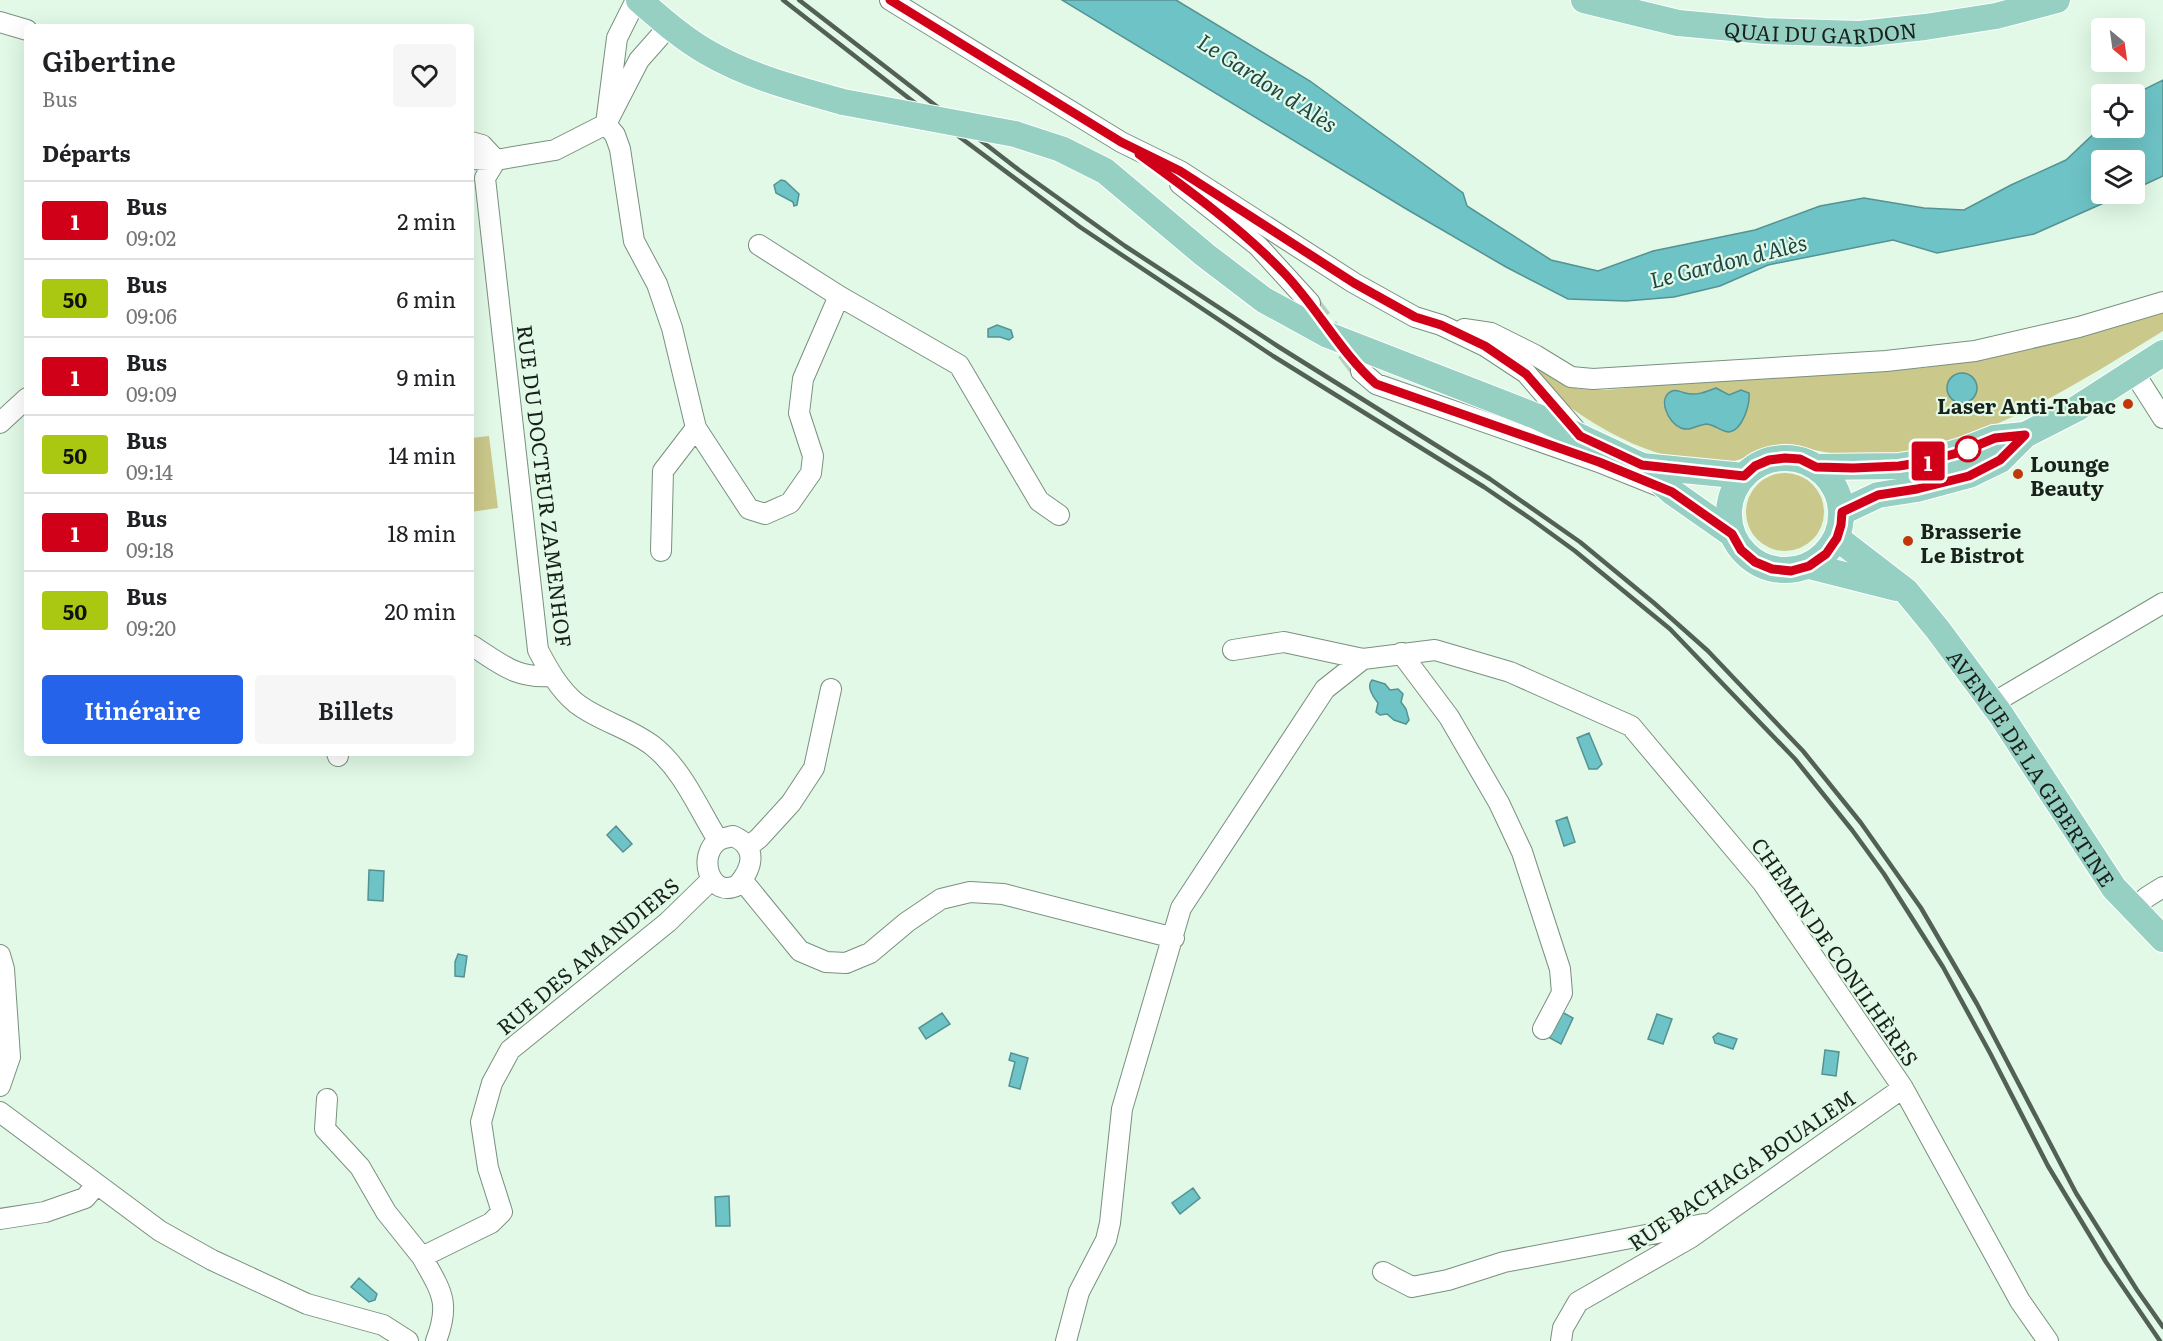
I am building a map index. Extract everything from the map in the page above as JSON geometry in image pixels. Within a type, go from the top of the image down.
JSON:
[{"type":"main road","points":[[638,0],[669,26],[705,51],[772,82],[843,102],[1015,134],[1061,149],[1106,171],[1205,255],[1264,300],[1328,335],[1538,417],[1642,465],[1672,492],[1732,534]]},
{"type":"main road","name":"QUAI DU GARDON","points":[[1584,0],[1678,24],[1765,31],[1860,34],[1996,16],[2056,0]]},
{"type":"main road","points":[[1842,512],[1878,495],[1917,489],[1969,476],[2000,460],[2025,435],[2076,409],[2163,353]]},
{"type":"main road","points":[[1816,467],[1853,468],[1907,465],[1961,452],[1995,438],[2025,435]]},
{"type":"main road","points":[[1800,459],[1816,467],[1828,477],[1838,494],[1842,512],[1837,538],[1826,554],[1809,566],[1791,571],[1772,569],[1755,562],[1741,550],[1732,534],[1729,519],[1730,503],[1735,489],[1755,466],[1769,460],[1800,459]]},
{"type":"main road","points":[[1642,465],[1744,476]]},
{"type":"main road","name":"AVENUE DE LA GIBERTINE","points":[[1837,538],[1906,591],[1993,703],[2114,888],[2163,939]]},
{"type":"main road","points":[[1809,566],[1906,591]]},
{"type":"street","points":[[638,0],[617,38],[606,124],[615,135],[620,149],[634,241],[657,284],[672,328],[696,428],[748,509],[765,514],[790,503],[811,473],[813,456],[799,413],[803,380],[839,296]]},
{"type":"street","points":[[890,0],[1121,142],[1174,179],[1258,246],[1310,303]]},
{"type":"street","points":[[0,22],[24,29]]},
{"type":"street","points":[[474,159],[496,160],[555,150],[606,124],[639,60],[669,26]]},
{"type":"street","points":[[1121,142],[1180,171],[1354,283],[1415,317],[1441,325],[1491,333],[1570,376],[1593,379],[1886,362],[1975,351],[2079,327],[2163,302]]},
{"type":"street","points":[[474,143],[482,145],[496,160]]},
{"type":"street","name":"RUE DU DOCTEUR ZAMENHOF","points":[[496,160],[485,178],[538,650],[552,676],[575,703],[651,745],[668,760],[684,780],[718,840]]},
{"type":"street","points":[[759,244],[839,296],[959,364],[1039,501],[1059,514]]},
{"type":"street","points":[[1441,325],[1485,346],[1526,374],[1580,436]]},
{"type":"street","points":[[1361,371],[1376,384],[1599,462],[1672,492]]},
{"type":"street","points":[[2133,371],[2163,418]]},
{"type":"street","points":[[0,423],[24,401]]},
{"type":"street","points":[[661,551],[663,471],[696,428]]},
{"type":"street","points":[[1993,703],[2163,603]]},
{"type":"street","name":"CHEMIN DE CONILHÈRES","points":[[1233,650],[1284,642],[1363,659],[1435,650],[1510,672],[1630,726],[1763,883],[1903,1088],[2020,1301],[2048,1341]]},
{"type":"street","name":"RUE DU DOCTEUR ZAMENHOF","points":[[474,647],[515,673],[534,678],[552,676]]},
{"type":"street","points":[[1401,653],[1449,717],[1499,803],[1522,852],[1560,969],[1562,993],[1543,1029]]},
{"type":"street","name":"CHEMIN DE CONILHÈRES","points":[[1066,1341],[1079,1292],[1106,1240],[1110,1223],[1122,1109],[1181,908],[1325,689],[1363,659]]},
{"type":"street","points":[[748,847],[791,803],[814,768],[831,688]]},
{"type":"street","points":[[733,836],[742,840],[748,847],[750,864],[738,885],[726,888],[718,886],[711,880],[707,861],[711,848],[718,840],[733,836]]},
{"type":"street","name":"RUE DES AMANDIERS","points":[[422,1257],[491,1223],[502,1212],[488,1168],[481,1122],[492,1083],[510,1050],[668,922],[711,880]]},
{"type":"street","points":[[742,880],[800,951],[826,962],[846,963],[870,953],[941,899],[970,892],[1003,894],[1174,938]]},
{"type":"street","points":[[2133,909],[2163,887]]},
{"type":"street","points":[[0,955],[4,969],[10,1057],[0,1086]]},
{"type":"street","name":"RUE BACHAGA BOUALEM","points":[[1561,1341],[1563,1328],[1578,1302],[1690,1238],[1903,1088]]},
{"type":"street","points":[[327,1099],[325,1129],[360,1167],[386,1212],[422,1257],[439,1288],[444,1319],[436,1341]]},
{"type":"street","points":[[0,1112],[160,1231],[212,1260],[307,1304],[383,1325],[408,1341]]},
{"type":"street","points":[[0,1219],[45,1212],[85,1198],[97,1184]]},
{"type":"street","points":[[1383,1272],[1412,1287],[1448,1280],[1504,1262],[1713,1222]]},
{"type":"shaded area","points":[[2163,313],[2163,331],[2032,407],[1960,439],[1925,449],[1891,454],[1841,454],[1786,446],[1772,448],[1733,461],[1704,462],[1659,453],[1617,436],[1577,412],[1552,393],[1507,348],[1578,389],[1606,390],[1722,379],[1923,368],[1993,357],[2053,344]]},
{"type":"shaded area","points":[[489,436],[498,508],[474,512],[474,438]]},
{"type":"shaded area","points":[[1785,473],[1800,476],[1817,490],[1824,512],[1821,527],[1807,544],[1785,551],[1770,548],[1753,534],[1746,512],[1749,497],[1763,480]]},
{"type":"water","name":"Le Gardon d'Alès","points":[[1062,0],[1176,0],[1310,81],[1463,193],[1467,206],[1551,260],[1598,271],[1653,251],[1755,230],[1820,206],[1864,198],[1924,208],[1964,210],[2066,160],[2091,136],[2145,138],[2145,89],[2163,80],[2163,176],[2145,184],[2145,150],[2091,150],[2091,204],[2102,204],[2034,234],[1937,253],[1893,240],[1768,265],[1720,286],[1674,297],[1626,301],[1568,299],[1506,267]]},
{"type":"water","points":[[781,180],[799,194],[797,205],[794,206],[793,202],[776,193],[774,185]]},
{"type":"water","points":[[997,325],[1011,330],[1013,337],[1009,340],[988,337],[988,329]]},
{"type":"water","points":[[1962,373],[1968,374],[1976,382],[1976,394],[1968,402],[1962,403],[1956,402],[1948,394],[1947,388],[1948,382],[1956,374]]},
{"type":"water","points":[[1716,388],[1729,395],[1741,390],[1749,393],[1745,416],[1738,427],[1729,432],[1707,424],[1685,429],[1672,422],[1666,411],[1667,394],[1677,390],[1697,394]]},
{"type":"water","points":[[1372,680],[1385,684],[1390,690],[1398,689],[1403,694],[1401,702],[1409,720],[1406,724],[1394,720],[1387,714],[1380,715],[1376,712],[1378,703],[1370,688]]},
{"type":"water","points":[[1589,733],[1602,764],[1597,769],[1589,769],[1577,738]]},
{"type":"water","points":[[1567,817],[1575,842],[1564,846],[1556,821]]},
{"type":"water","points":[[616,826],[632,844],[623,852],[607,835]]},
{"type":"water","points":[[369,870],[384,871],[383,901],[368,900]]},
{"type":"water","points":[[458,954],[467,956],[464,977],[455,976],[455,962]]},
{"type":"water","points":[[1560,1011],[1573,1018],[1561,1044],[1548,1037]]},
{"type":"water","points":[[942,1013],[950,1024],[926,1039],[919,1028]]},
{"type":"water","points":[[1657,1014],[1672,1019],[1663,1044],[1648,1039]]},
{"type":"water","points":[[1718,1033],[1737,1039],[1733,1049],[1715,1043],[1713,1037]]},
{"type":"water","points":[[1825,1050],[1839,1052],[1836,1076],[1822,1074]]},
{"type":"water","points":[[1011,1053],[1028,1058],[1020,1089],[1009,1086],[1015,1062],[1009,1060]]},
{"type":"water","points":[[1193,1188],[1200,1198],[1180,1214],[1172,1203]]},
{"type":"water","points":[[729,1196],[730,1226],[716,1226],[715,1197]]},
{"type":"water","points":[[359,1278],[377,1294],[375,1300],[369,1302],[351,1287]]},
{"type":"tunnel","points":[[1310,303],[1361,371]]},
{"type":"railway","points":[[783,0],[933,117],[1080,227],[1273,356],[1484,487],[1531,519],[1575,551],[1670,629],[1795,759],[1884,874],[1943,967],[2048,1166],[2106,1262],[2160,1341]]},
{"type":"railway","points":[[799,0],[1019,170],[1125,246],[1279,347],[1490,479],[1580,542],[1708,651],[1803,751],[1861,823],[1921,908],[1977,1004],[2076,1193],[2163,1327]]},
{"type":"bus line","name":"1","points":[[890,0],[1121,142],[1180,171],[1354,283],[1415,317],[1441,325],[1485,346],[1526,374],[1580,436],[1642,465],[1744,476],[1755,466],[1769,460],[1785,458],[1800,459],[1816,467],[1899,466],[1961,452],[1995,438],[2025,435],[2000,460],[1969,476],[1917,489],[1878,495],[1842,512],[1837,538],[1826,554],[1809,566],[1791,571],[1772,569],[1755,562],[1741,550],[1732,534],[1672,492],[1599,462],[1376,384],[1361,371],[1286,274],[1258,246],[1139,154]]},
{"type":"place","name":"Laser Anti-Tabac","points":[[2128,404]]},
{"type":"place","name":"Lounge Beauty","points":[[2018,474]]},
{"type":"place","name":"Brasserie Le Bistrot","points":[[1908,541]]}]
